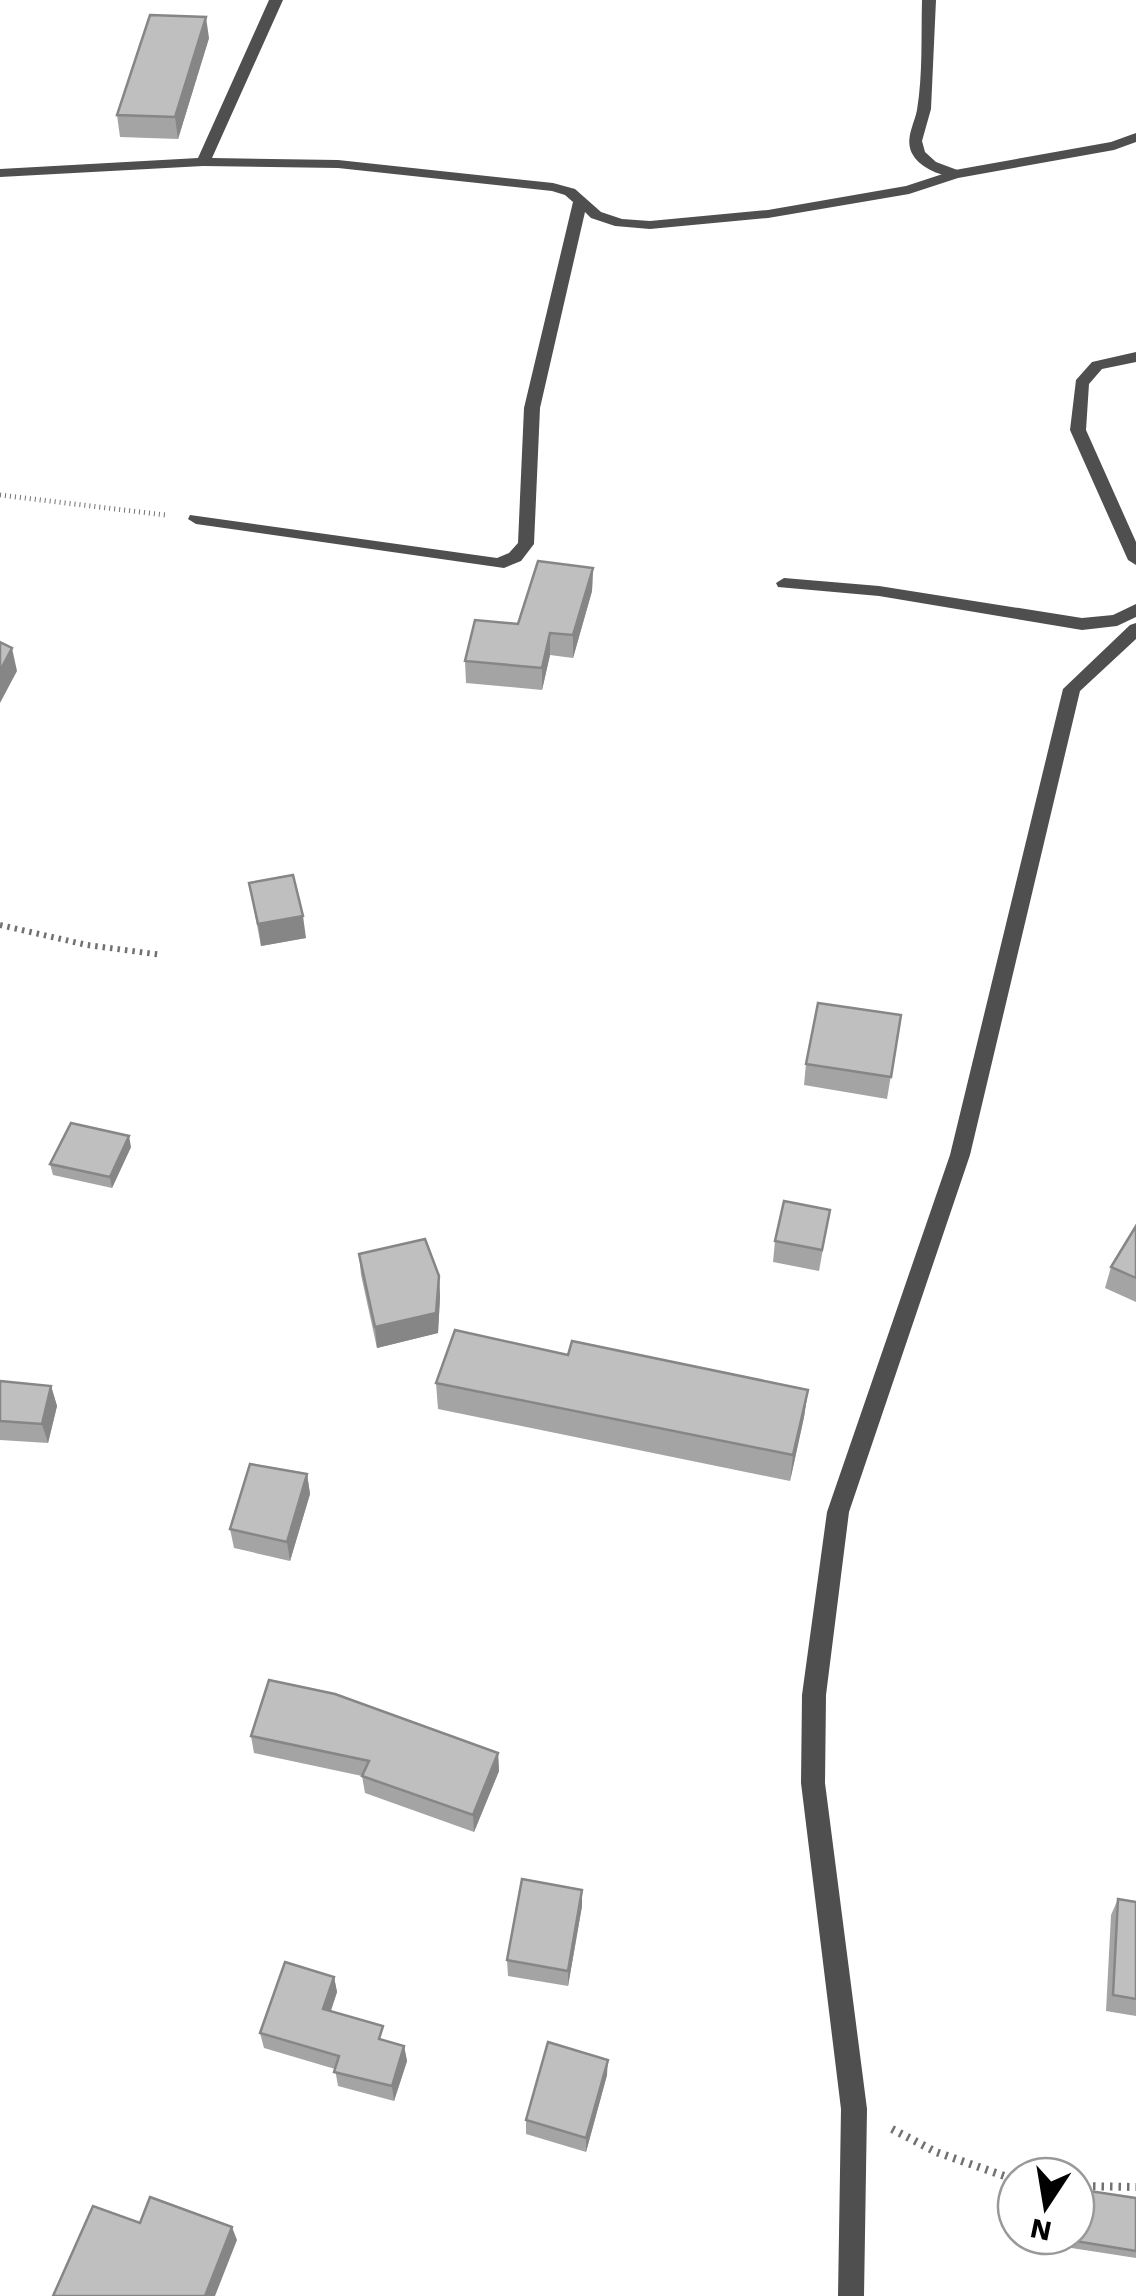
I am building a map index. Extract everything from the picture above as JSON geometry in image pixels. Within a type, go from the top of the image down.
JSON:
[{"type":"street","points":[[203,162],[276,0]]},
{"type":"street","points":[[928,0],[924,108],[915,142],[931,165],[954,174]]},
{"type":"street","points":[[0,173],[203,162],[338,164],[553,186],[570,192],[596,215],[620,223],[650,225],[768,214],[909,190],[954,174],[1114,146],[1136,138]]},
{"type":"street","points":[[196,519],[498,564],[515,557],[526,544],[532,408],[580,201]]},
{"type":"street","points":[[1136,357],[1097,365],[1081,383],[1078,430],[1136,560]]},
{"type":"street","points":[[784,583],[878,592],[1082,624],[1117,620],[1136,610]]},
{"type":"street","points":[[851,2296],[854,2109],[813,1783],[814,1696],[838,1512],[960,1155],[1072,690],[1136,629]]},
{"type":"path","points":[[0,495],[196,519]]},
{"type":"path","points":[[0,925],[70,942],[162,955]]},
{"type":"path","points":[[854,2109],[936,2152],[996,2173]]},
{"type":"path","points":[[1096,2187],[1136,2188]]},
{"type":"building","points":[[150,15],[206,17],[175,117],[117,115]]},
{"type":"building","points":[[538,561],[593,568],[573,635],[550,633],[542,668],[465,661],[475,620],[518,624]]},
{"type":"building","points":[[0,642],[12,648],[0,671]]},
{"type":"building","points":[[293,875],[303,916],[258,924],[249,883]]},
{"type":"building","points":[[818,1003],[901,1015],[891,1077],[806,1064]]},
{"type":"building","points":[[71,1123],[129,1136],[110,1177],[50,1164]]},
{"type":"building","points":[[784,1201],[830,1210],[822,1250],[775,1241]]},
{"type":"building","points":[[1136,1226],[1136,1278],[1111,1267]]},
{"type":"building","points":[[425,1239],[439,1276],[436,1313],[375,1327],[359,1254]]},
{"type":"building","points":[[455,1330],[568,1355],[572,1341],[808,1390],[793,1455],[436,1383]]},
{"type":"building","points":[[0,1381],[51,1386],[42,1424],[0,1421]]},
{"type":"building","points":[[250,1464],[307,1474],[287,1542],[230,1529]]},
{"type":"building","points":[[269,1680],[335,1694],[498,1753],[473,1815],[362,1776],[369,1761],[251,1736]]},
{"type":"building","points":[[522,1879],[582,1890],[568,1971],[507,1960]]},
{"type":"building","points":[[1118,1899],[1136,1902],[1136,1999],[1113,1995]]},
{"type":"building","points":[[285,1962],[334,1977],[323,2009],[383,2026],[379,2039],[404,2046],[392,2086],[334,2072],[339,2056],[260,2033]]},
{"type":"building","points":[[548,2042],[608,2060],[586,2138],[526,2120]]},
{"type":"building","points":[[1096,2192],[1136,2198],[1136,2251],[1096,2244]]},
{"type":"building","points":[[150,2197],[232,2227],[205,2296],[53,2296],[93,2206],[140,2223]]}]
